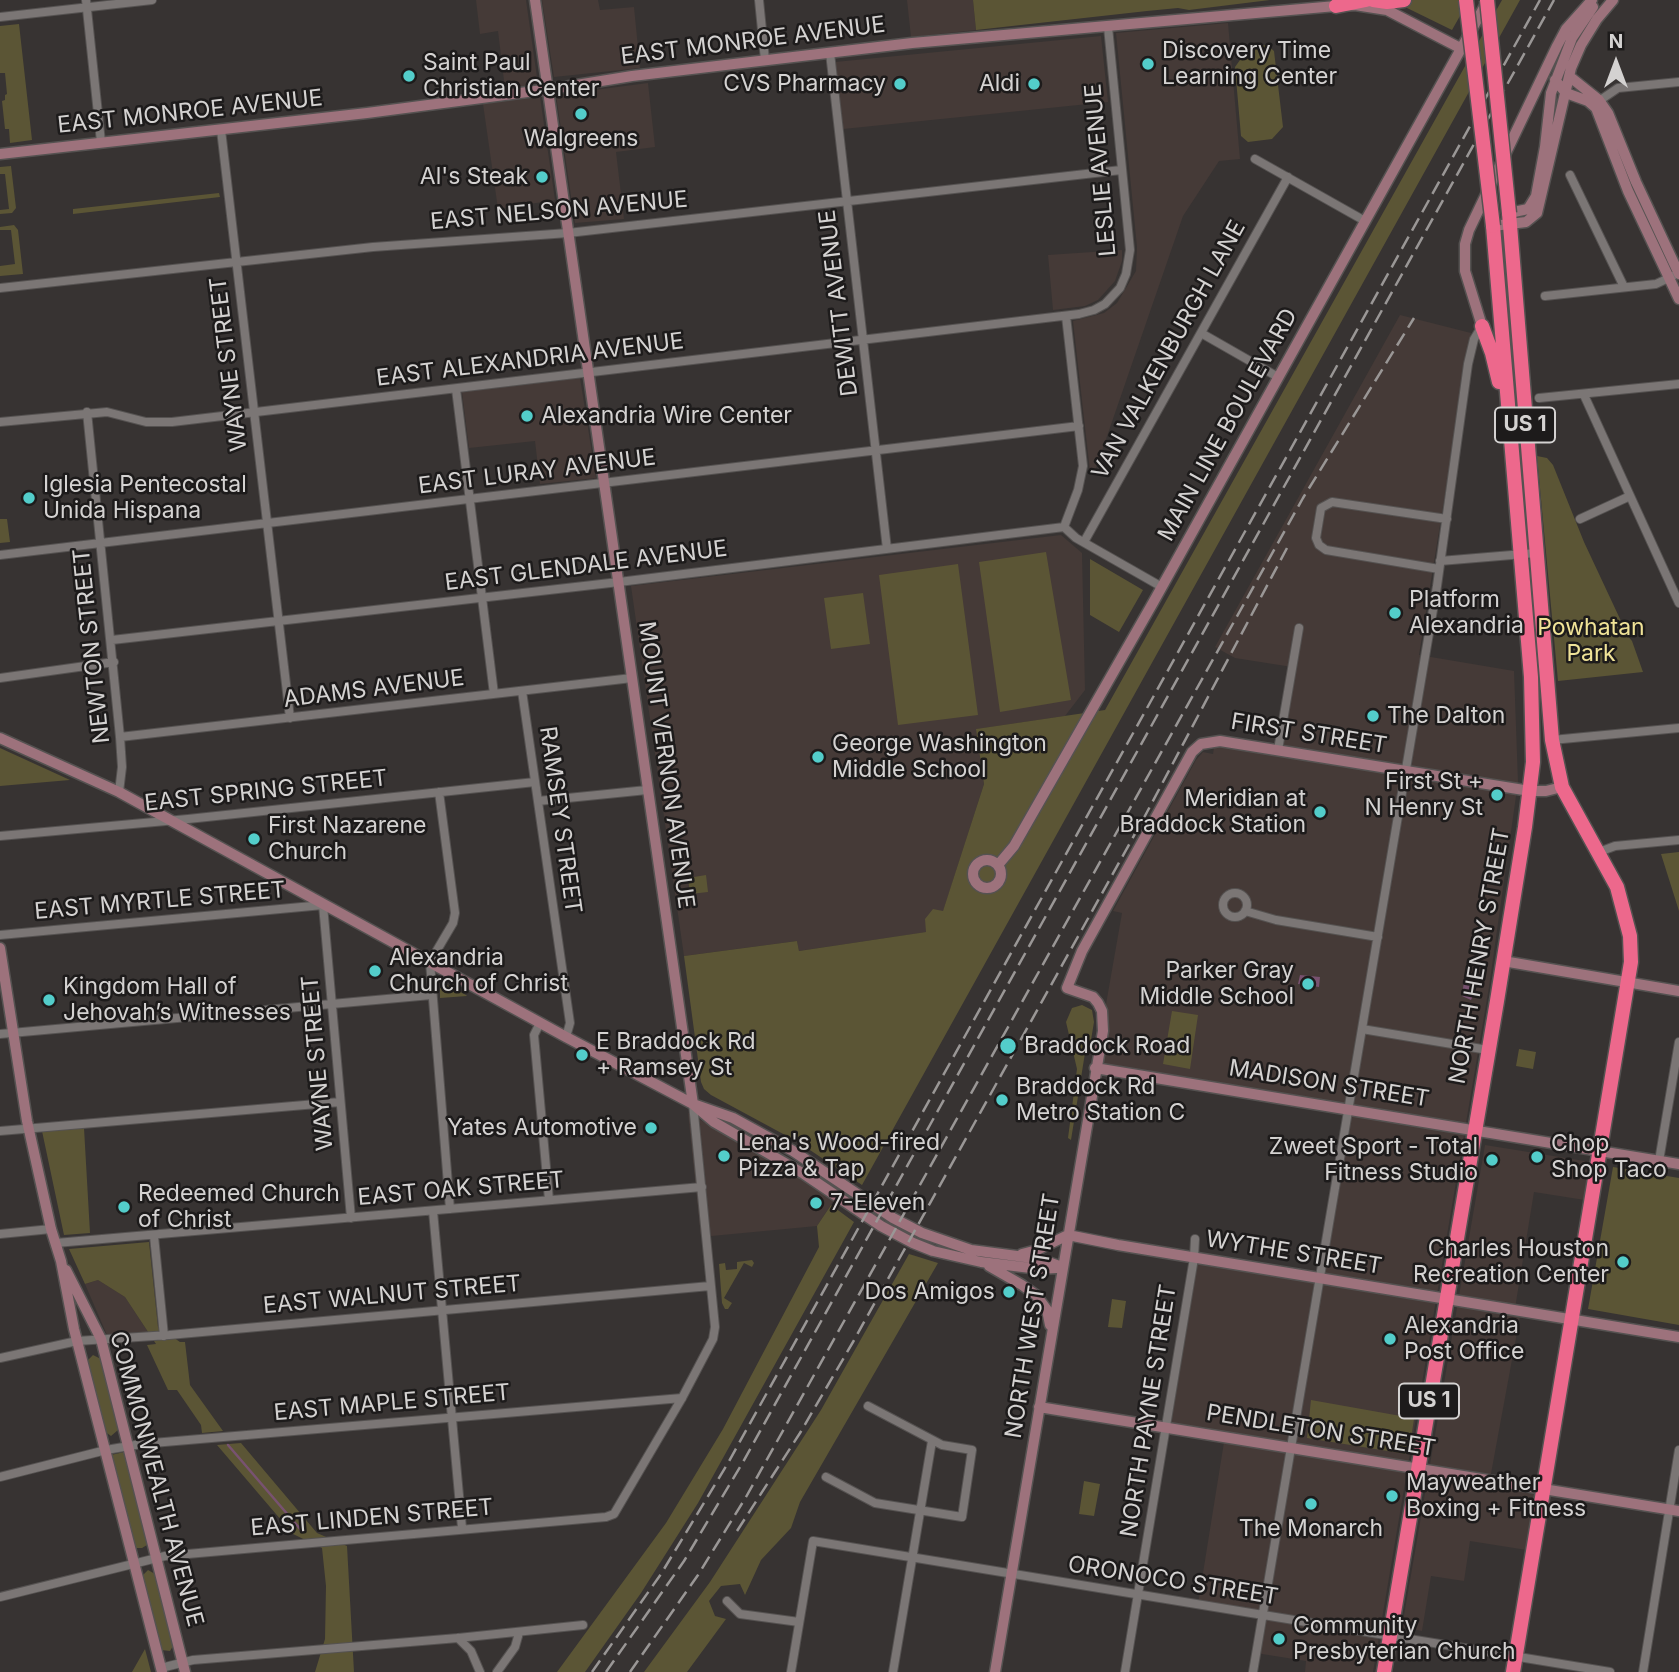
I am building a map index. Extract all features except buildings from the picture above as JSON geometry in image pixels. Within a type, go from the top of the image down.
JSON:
[{"type":"highway","points":[[1336,6],[1366,0]]},
{"type":"highway","points":[[1373,0],[1404,0]]},
{"type":"highway","name":"US 1","points":[[1466,0],[1493,226]]},
{"type":"highway","name":"US 1","points":[[1488,0],[1510,219],[1552,740],[1562,788],[1618,887],[1628,922],[1631,948],[1629,983],[1570,1320],[1513,1672]]},
{"type":"highway","name":"NORTH HENRY STREET","points":[[1384,1672],[1530,791],[1533,712],[1493,226]]},
{"type":"highway","points":[[1482,326],[1492,353],[1509,432]]},
{"type":"street","points":[[0,17],[87,4],[152,0]]},
{"type":"street","name":"MOUNT VERNON AVENUE","points":[[535,0],[693,1104],[715,1327],[713,1339],[614,1514]]},
{"type":"street","points":[[759,0],[765,60]]},
{"type":"street","name":"MAIN LINE BOULEVARD","points":[[998,865],[1014,846],[1162,587],[1488,0]]},
{"type":"street","points":[[1253,1672],[1440,565],[1468,364],[1474,339],[1482,326],[1465,271],[1469,230],[1566,29],[1592,0]]},
{"type":"street","points":[[1493,226],[1528,209],[1536,196],[1545,146],[1548,106],[1555,80],[1572,38],[1598,0]]},
{"type":"street","points":[[1510,219],[1532,218],[1540,207],[1569,76],[1581,45],[1613,0]]},
{"type":"street","points":[[87,4],[101,142]]},
{"type":"street","name":"EAST MONROE AVENUE","points":[[0,154],[221,130],[632,76],[962,38],[1336,6],[1367,6],[1387,10],[1462,49]]},
{"type":"street","name":"LESLIE AVENUE","points":[[1066,316],[1087,312],[1105,304],[1114,296],[1125,277],[1130,250],[1108,27]]},
{"type":"street","name":"DEWITT AVENUE","points":[[830,53],[887,549]]},
{"type":"street","points":[[1555,80],[1569,76]]},
{"type":"street","points":[[1569,76],[1596,102],[1628,191],[1675,275],[1679,299]]},
{"type":"street","points":[[1555,80],[1566,93],[1596,102],[1618,88],[1679,82]]},
{"type":"street","name":"WAYNE STREET","points":[[221,130],[290,718]]},
{"type":"street","points":[[1255,159],[1365,221]]},
{"type":"street","name":"EAST NELSON AVENUE","points":[[0,288],[373,247],[568,233],[1122,170]]},
{"type":"street","points":[[1570,175],[1624,287]]},
{"type":"street","name":"VAN VALKENBURGH LANE","points":[[1084,542],[1288,177]]},
{"type":"street","points":[[1545,296],[1656,284],[1675,275]]},
{"type":"street","points":[[1066,316],[1083,473],[1065,524],[1084,542],[1162,587]]},
{"type":"street","name":"EAST ALEXANDRIA AVENUE","points":[[0,422],[107,412],[159,423],[1066,316]]},
{"type":"street","points":[[1201,333],[1278,377]]},
{"type":"street","points":[[1539,398],[1679,384]]},
{"type":"street","points":[[456,389],[494,694]]},
{"type":"street","points":[[1584,395],[1679,603]]},
{"type":"street","name":"NEWTON STREET","points":[[87,412],[114,662],[122,767],[119,792]]},
{"type":"street","name":"EAST LURAY AVENUE","points":[[0,555],[1079,426]]},
{"type":"street","points":[[1580,519],[1630,496]]},
{"type":"street","points":[[1447,519],[1332,502],[1321,508],[1316,538],[1319,545],[1326,550],[1440,565],[1536,553]]},
{"type":"street","name":"EAST GLENDALE AVENUE","points":[[111,640],[619,582],[1065,524]]},
{"type":"street","points":[[1278,750],[1299,628]]},
{"type":"street","points":[[0,678],[114,662]]},
{"type":"street","name":"ADAMS AVENUE","points":[[120,737],[632,678]]},
{"type":"street","name":"RAMSEY STREET","points":[[522,691],[570,1023],[566,1037]]},
{"type":"street","points":[[1552,740],[1679,728]]},
{"type":"street","points":[[0,737],[119,792],[566,1037],[693,1104],[733,1118],[793,1151],[893,1218],[922,1233],[971,1250],[1040,1259],[1062,1268]]},
{"type":"street","name":"FIRST STREET","points":[[1067,988],[1082,951],[1195,748],[1205,742],[1216,741],[1278,750],[1530,791],[1562,788]]},
{"type":"street","name":"EAST SPRING STREET","points":[[0,836],[172,821],[535,782]]},
{"type":"street","points":[[538,801],[648,790]]},
{"type":"street","points":[[439,792],[455,913],[453,923],[430,962],[450,1209]]},
{"type":"street","points":[[1599,852],[1615,846],[1679,840]]},
{"type":"street","name":"WAYNE STREET","points":[[323,905],[351,1218]]},
{"type":"street","name":"EAST MYRTLE STREET","points":[[0,935],[323,905]]},
{"type":"street","points":[[1245,911],[1256,916],[1378,937]]},
{"type":"street","name":"COMMONWEALTH AVENUE","points":[[0,947],[6,1033],[51,1229],[61,1261],[77,1341],[161,1670]]},
{"type":"street","points":[[1503,961],[1679,992]]},
{"type":"street","name":"NORTH WEST STREET","points":[[995,1672],[1103,1031],[1102,1011],[1093,997],[1067,988]]},
{"type":"street","points":[[6,1033],[431,995]]},
{"type":"street","points":[[540,1023],[534,1035],[549,1200]]},
{"type":"street","points":[[1362,1029],[1488,1050]]},
{"type":"street","points":[[1660,1161],[1679,1042]]},
{"type":"street","name":"MADISON STREET","points":[[1096,1068],[1679,1164]]},
{"type":"street","points":[[0,1131],[340,1102]]},
{"type":"street","points":[[693,1104],[714,1122],[804,1174],[892,1232],[933,1251],[981,1262],[1039,1269],[1062,1268]]},
{"type":"street","name":"EAST OAK STREET","points":[[56,1243],[702,1187]]},
{"type":"street","points":[[433,1211],[462,1528]]},
{"type":"street","points":[[0,1234],[51,1229]]},
{"type":"street","points":[[1012,1256],[1037,1250],[1068,1235]]},
{"type":"street","name":"WYTHE STREET","points":[[1068,1235],[1679,1337]]},
{"type":"street","points":[[154,1236],[164,1336]]},
{"type":"street","name":"NORTH PAYNE STREET","points":[[1125,1672],[1195,1239]]},
{"type":"street","name":"COMMONWEALTH AVENUE","points":[[61,1261],[101,1339],[154,1558],[184,1667]]},
{"type":"street","points":[[981,1262],[1023,1284],[1036,1295],[1047,1310],[1052,1331]]},
{"type":"street","name":"EAST WALNUT STREET","points":[[0,1358],[77,1341],[164,1336],[710,1286]]},
{"type":"street","name":"EAST MAPLE STREET","points":[[0,1477],[127,1446],[681,1398]]},
{"type":"street","points":[[826,1477],[875,1503],[962,1517],[972,1450],[932,1441],[868,1406]]},
{"type":"street","name":"PENDLETON STREET","points":[[1039,1407],[1674,1510]]},
{"type":"street","points":[[894,1672],[932,1441]]},
{"type":"street","points":[[1643,1672],[1674,1510],[1679,1450]]},
{"type":"street","name":"EAST LINDEN STREET","points":[[0,1597],[154,1558],[606,1517],[614,1514]]},
{"type":"street","name":"ORONOCO STREET","points":[[799,1622],[813,1541],[1610,1672]]},
{"type":"street","points":[[727,1601],[740,1614],[799,1622],[792,1672]]},
{"type":"street","points":[[161,1670],[230,1657],[458,1639],[583,1625]]},
{"type":"street","points":[[497,1672],[514,1647],[519,1633]]},
{"type":"street","points":[[458,1639],[471,1651],[480,1672]]},
{"type":"shaded area","points":[[476,0],[526,0],[538,84],[505,89],[498,31],[480,34]]},
{"type":"shaded area","points":[[542,0],[598,0],[600,10],[634,7],[640,68],[554,77]]},
{"type":"shaded area","points":[[907,0],[973,0],[976,30],[911,37]]},
{"type":"shaded area","points":[[1228,23],[1240,159],[1219,161],[1183,216],[1095,471],[1090,471],[1073,321],[1104,313],[1117,303],[1136,271],[1137,247],[1116,33]]},
{"type":"shaded area","points":[[1101,36],[1108,102],[843,129],[835,62]]},
{"type":"shaded area","points":[[648,83],[655,147],[616,152],[624,219],[575,223],[556,95]]},
{"type":"shaded area","points":[[540,97],[555,200],[498,209],[483,104]]},
{"type":"shaded area","points":[[1122,250],[1122,261],[1115,281],[1098,300],[1085,306],[1053,310],[1048,255]]},
{"type":"shaded area","points":[[1400,315],[1471,333],[1419,655],[1514,671],[1518,782],[1489,987],[1373,1672],[1305,1672],[1306,1661],[1256,1653],[1262,1615],[1198,1604],[1225,1436],[1165,1426],[1194,1256],[1320,1277],[1349,1108],[1095,1067],[1122,913],[1113,911],[1196,760],[1203,752],[1213,754],[1215,741],[1277,750],[1292,667],[1235,658],[1215,647]]},
{"type":"shaded area","points":[[580,378],[596,478],[540,484],[535,441],[469,448],[462,392]]},
{"type":"shaded area","name":"George Washington Middle School","points":[[1061,535],[1082,553],[1085,690],[1065,716],[977,729],[984,784],[943,912],[927,932],[799,951],[797,941],[684,956],[631,586]]},
{"type":"shaded area","points":[[1300,975],[1320,977],[1319,987],[1298,984]]},
{"type":"shaded area","points":[[1475,979],[1471,1000],[1462,996],[1464,981]]},
{"type":"shaded area","points":[[688,1113],[836,1197],[817,1226],[701,1237]]},
{"type":"shaded area","points":[[1485,1145],[1597,1163],[1591,1201],[1534,1192],[1515,1309],[1521,1311],[1490,1479],[1543,1488],[1533,1551],[1470,1541],[1464,1581],[1431,1576],[1422,1631],[1402,1627]]},
{"type":"shaded area","points":[[98,1280],[125,1297],[148,1332],[107,1335],[85,1284]]},
{"type":"green space","points":[[973,0],[1270,0],[976,30]]},
{"type":"green space","points":[[1412,0],[1469,0],[1452,30],[1407,8],[1405,4]]},
{"type":"green space","points":[[1502,0],[1520,0],[862,1185],[798,1142],[711,1095],[701,1082],[684,956],[797,941],[799,951],[926,932],[925,919],[933,909],[943,911],[984,784],[976,729],[1105,710]]},
{"type":"green space","points":[[19,24],[32,140],[10,143],[9,129],[5,129],[2,101],[7,94],[5,73],[0,73],[0,26]]},
{"type":"green space","points":[[1267,45],[1274,51],[1283,127],[1272,139],[1248,142],[1241,136],[1235,67],[1245,53],[1242,47]]},
{"type":"green space","points":[[11,166],[16,208],[12,213],[0,214],[0,210],[9,209],[5,174],[0,174],[0,167]]},
{"type":"green space","points":[[219,193],[220,197],[73,214],[73,209]]},
{"type":"green space","points":[[14,225],[18,230],[23,274],[0,276],[0,266],[15,264],[11,230],[0,230],[0,227]]},
{"type":"green space","name":"Powhatan Park","points":[[1537,456],[1547,458],[1553,465],[1584,542],[1632,641],[1643,672],[1558,681]]},
{"type":"green space","points":[[0,519],[7,519],[10,542],[0,543]]},
{"type":"green space","points":[[1046,552],[1071,700],[1000,712],[979,562]]},
{"type":"green space","points":[[1090,559],[1143,590],[1119,632],[1090,615]]},
{"type":"green space","points":[[958,564],[978,715],[898,725],[879,575]]},
{"type":"green space","points":[[863,593],[870,644],[831,649],[824,598]]},
{"type":"green space","points":[[0,748],[70,780],[0,786]]},
{"type":"green space","points":[[1679,852],[1679,911],[1661,854]]},
{"type":"green space","points":[[706,875],[708,892],[690,894],[688,878]]},
{"type":"green space","points":[[447,985],[467,996],[440,998],[440,988]]},
{"type":"green space","points":[[1082,1005],[1092,1010],[1094,1022],[1089,1052],[1085,1053],[1071,1140],[1068,1138],[1077,1069],[1066,1022],[1072,1008]]},
{"type":"green space","points":[[1172,1011],[1198,1015],[1190,1069],[1163,1064]]},
{"type":"green space","points":[[1519,1049],[1536,1052],[1533,1069],[1516,1066]]},
{"type":"green space","points":[[84,1128],[90,1233],[64,1235],[42,1131]]},
{"type":"green space","points":[[1613,1167],[1679,1178],[1679,1325],[1588,1309]]},
{"type":"green space","points":[[831,1205],[854,1222],[698,1503],[641,1593],[585,1672],[557,1672],[666,1523],[723,1429],[819,1247],[817,1226]]},
{"type":"green space","points":[[149,1242],[158,1327],[180,1342],[185,1342],[190,1385],[223,1431],[202,1433],[201,1425],[177,1390],[168,1390],[147,1345],[156,1344],[125,1297],[98,1280],[85,1284],[69,1249]]},
{"type":"green space","points":[[909,1254],[938,1263],[800,1502],[791,1528],[761,1560],[745,1595],[740,1584],[721,1586],[709,1601],[715,1616],[726,1619],[687,1672],[644,1672],[710,1582],[821,1410]]},
{"type":"green space","points":[[752,1260],[752,1267],[744,1263],[724,1298],[732,1303],[725,1309],[722,1303],[719,1264],[725,1263],[726,1270],[737,1269],[737,1262]]},
{"type":"green space","points":[[1112,1299],[1126,1301],[1122,1328],[1108,1327]]},
{"type":"green space","points":[[93,1355],[101,1359],[118,1424],[118,1430],[111,1436],[104,1431],[87,1361]]},
{"type":"green space","points":[[1311,1400],[1414,1419],[1409,1452],[1406,1454],[1307,1438]]},
{"type":"green space","points":[[241,1443],[317,1533],[347,1546],[354,1672],[315,1672],[325,1639],[326,1586],[322,1548],[293,1534],[217,1445]]},
{"type":"green space","points":[[124,1452],[147,1540],[147,1545],[142,1548],[136,1548],[111,1455]]},
{"type":"green space","points":[[1084,1481],[1100,1484],[1094,1516],[1079,1514]]},
{"type":"green space","points":[[148,1570],[155,1574],[173,1646],[170,1651],[161,1650],[142,1576]]},
{"type":"green space","points":[[145,1649],[151,1672],[132,1672]]},
{"type":"waterway","points":[[228,1445],[301,1530]]},
{"type":"railway","points":[[592,1672],[661,1574],[728,1463],[1540,0]]},
{"type":"railway","points":[[606,1672],[684,1561],[743,1462],[1554,0]]},
{"type":"railway","points":[[630,1672],[698,1575],[746,1497],[1303,498],[1414,318]]},
{"type":"railway","points":[[737,1531],[800,1433],[853,1342],[1146,814],[1287,548]]},
{"type":"place","name":"Discovery Time Learning Center","points":[[1148,64]]},
{"type":"place","name":"Saint Paul Christian Center","points":[[409,76]]},
{"type":"place","name":"CVS Pharmacy","points":[[900,84]]},
{"type":"place","name":"Aldi","points":[[1034,84]]},
{"type":"place","name":"Walgreens","points":[[581,114]]},
{"type":"place","name":"Al's Steak","points":[[542,177]]},
{"type":"place","name":"Alexandria Wire Center","points":[[527,416]]},
{"type":"place","name":"Iglesia Pentecostal Unida Hispana","points":[[29,498]]},
{"type":"place","name":"Platform Alexandria","points":[[1395,613]]},
{"type":"place","name":"The Dalton","points":[[1373,716]]},
{"type":"place","name":"George Washington Middle School","points":[[818,757]]},
{"type":"place","name":"First St + N Henry St","points":[[1497,795]]},
{"type":"place","name":"Meridian at Braddock Station","points":[[1320,812]]},
{"type":"place","name":"First Nazarene Church","points":[[254,839]]},
{"type":"place","name":"Alexandria Church of Christ","points":[[375,971]]},
{"type":"place","name":"Parker Gray Middle School","points":[[1308,984]]},
{"type":"place","name":"Kingdom Hall of Jehovah’s Witnesses","points":[[49,1000]]},
{"type":"place","name":"Braddock Road","points":[[1008,1046]]},
{"type":"place","name":"E Braddock Rd + Ramsey St","points":[[582,1055]]},
{"type":"place","name":"Braddock Rd Metro Station C","points":[[1002,1100]]},
{"type":"place","name":"Yates Automotive","points":[[651,1128]]},
{"type":"place","name":"Lena's Wood-fired Pizza & Tap","points":[[724,1156]]},
{"type":"place","name":"Chop Shop Taco","points":[[1537,1157]]},
{"type":"place","name":"Zweet Sport - Total Fitness Studio","points":[[1492,1160]]},
{"type":"place","name":"7-Eleven","points":[[816,1203]]},
{"type":"place","name":"Redeemed Church of Christ","points":[[124,1207]]},
{"type":"place","name":"Charles Houston Recreation Center","points":[[1623,1262]]},
{"type":"place","name":"Dos Amigos","points":[[1009,1292]]},
{"type":"place","name":"Alexandria Post Office","points":[[1390,1339]]},
{"type":"place","name":"Mayweather Boxing + Fitness","points":[[1392,1496]]},
{"type":"place","name":"The Monarch","points":[[1311,1504]]},
{"type":"place","name":"Community Presbyterian Church","points":[[1279,1639]]}]
